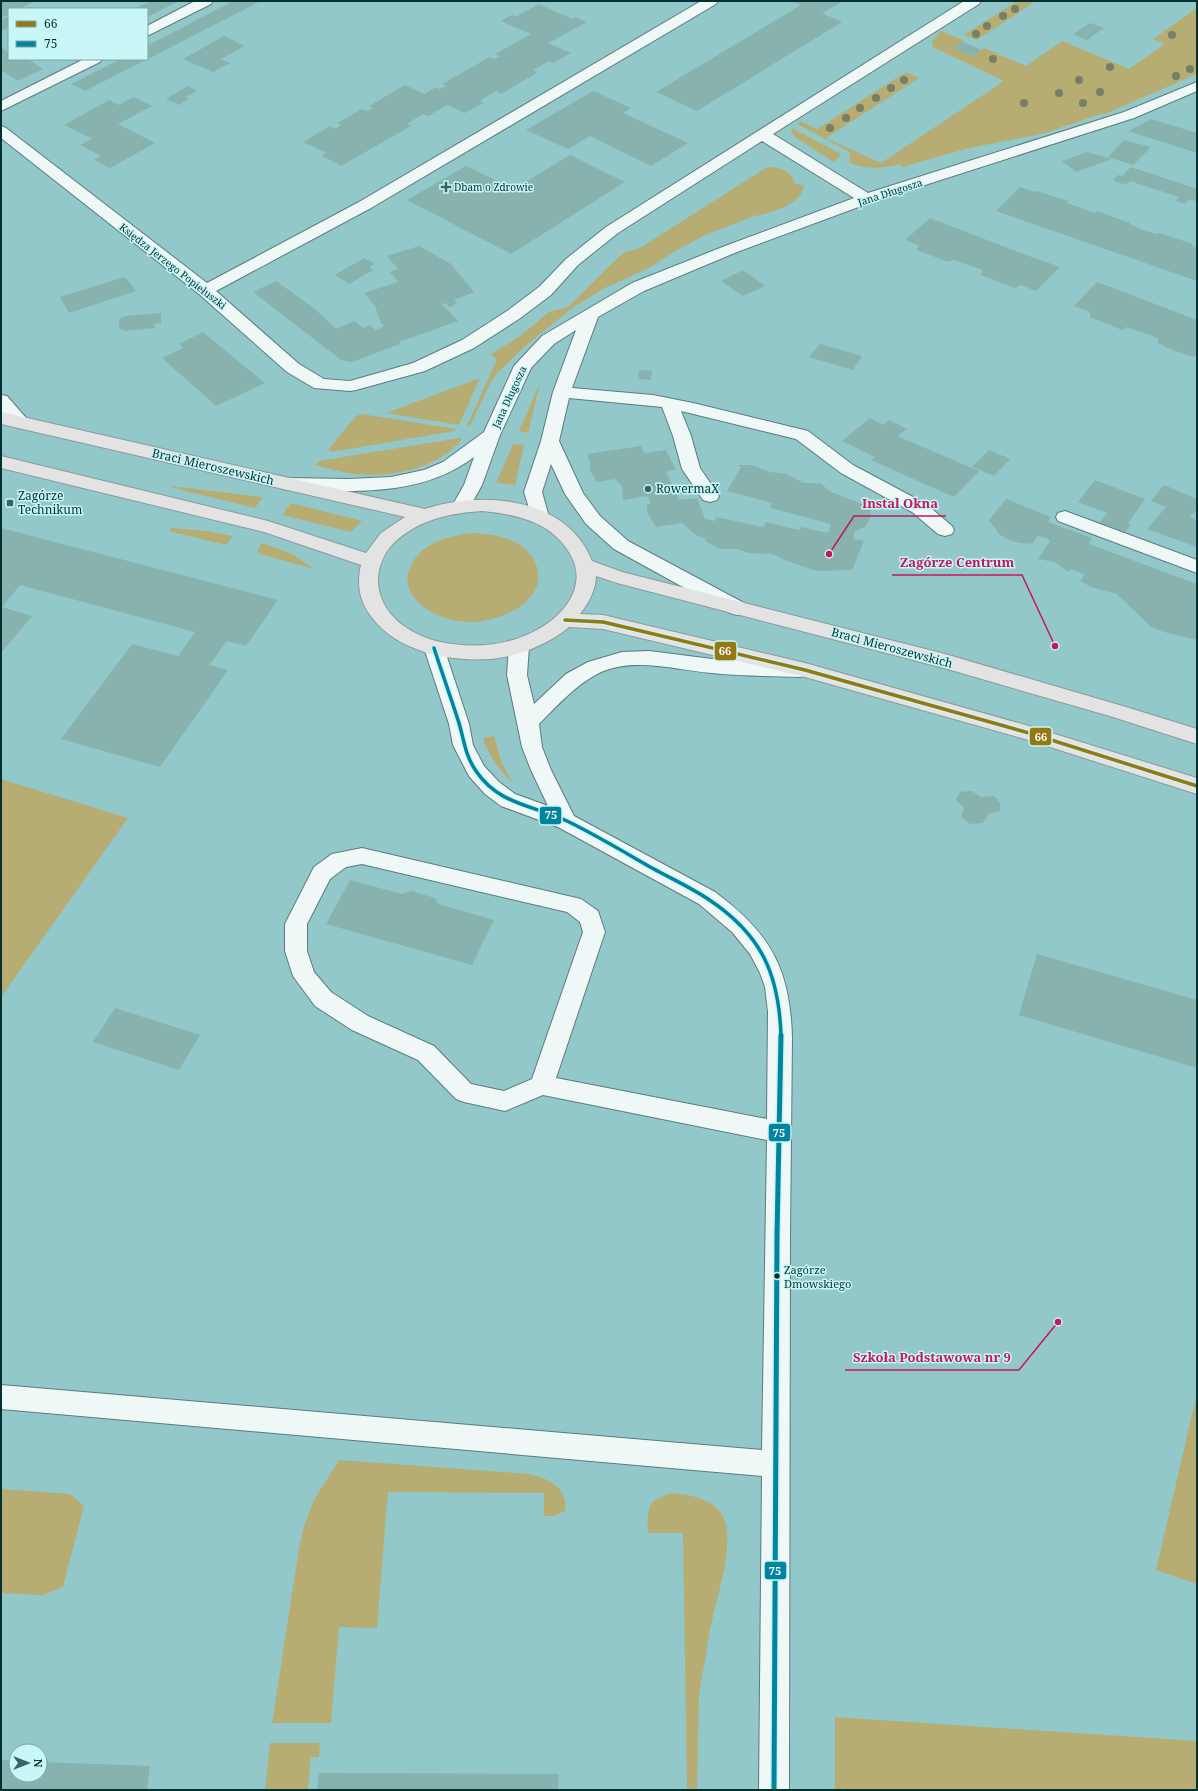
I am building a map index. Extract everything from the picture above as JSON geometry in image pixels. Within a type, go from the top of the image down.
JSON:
[{"type":"main road","name":"Braci Mieroszewskich","points":[[1,418],[426,515]]},
{"type":"main road","points":[[1,433],[68,434]]},
{"type":"main road","points":[[1,462],[268,527],[335,548],[371,562]]},
{"type":"main road","points":[[461,506],[503,506],[540,517],[561,530],[577,546],[585,565],[586,584],[579,603],[565,620],[545,635],[519,646],[498,651],[477,653],[455,652],[434,648],[407,638],[386,622],[372,603],[367,582],[371,562],[380,547],[392,534],[407,523],[426,515],[461,506]]},
{"type":"main road","name":"Braci Mieroszewskich","points":[[585,565],[617,577],[945,661],[1112,710],[1197,737]]},
{"type":"main road","points":[[565,620],[603,622],[805,670],[1028,733],[1197,786]]},
{"type":"street","points":[[148,31],[206,1]]},
{"type":"street","points":[[205,290],[229,279],[364,205],[711,1]]},
{"type":"street","name":"Księdza Jerzego Popiełuszki","points":[[1,131],[205,290],[294,368],[320,384],[350,386],[419,367],[468,344],[513,315],[545,291],[572,262],[612,230],[974,1]]},
{"type":"street","points":[[1,107],[92,60]]},
{"type":"street","name":"Jana Długosza","points":[[461,506],[473,485],[491,435],[523,366],[548,340],[638,287],[731,249],[866,199],[1129,115],[1197,86]]},
{"type":"street","points":[[762,134],[866,199]]},
{"type":"street","points":[[540,517],[533,492],[550,441],[562,392],[590,316]]},
{"type":"street","points":[[562,392],[653,400],[802,435],[847,470],[919,508],[944,530]]},
{"type":"street","points":[[1,400],[21,423]]},
{"type":"street","points":[[669,403],[682,436],[691,469],[710,496]]},
{"type":"street","points":[[287,484],[374,484],[412,480],[450,465],[491,435]]},
{"type":"street","points":[[550,441],[574,494],[593,520],[621,545],[737,608]]},
{"type":"street","points":[[1065,517],[1197,567]]},
{"type":"street","points":[[519,646],[517,675],[532,747],[541,770],[566,821]]},
{"type":"street","points":[[434,648],[459,724],[463,745],[476,771],[492,788],[508,800],[566,821],[707,898],[728,913],[750,935],[765,959],[776,986],[780,1013],[774,1790]]},
{"type":"street","points":[[528,722],[573,679],[596,667],[622,659],[649,658],[712,666],[805,670]]},
{"type":"street","points":[[542,1085],[594,932],[590,917],[573,905],[362,856],[340,860],[322,873],[296,924],[296,951],[304,976],[323,999],[360,1023],[426,1053],[464,1092],[505,1102],[542,1085],[744,1126],[779,1131]]},
{"type":"street","points":[[1,1397],[776,1464]]},
{"type":"shaded area","points":[[1017,1],[1036,1],[977,40],[964,35]]},
{"type":"shaded area","points":[[1197,8],[1197,74],[1105,114],[1101,114],[1042,134],[969,148],[902,167],[900,164],[888,167],[863,167],[849,162],[850,153],[848,151],[797,124],[800,121],[817,129],[906,72],[919,78],[826,138],[881,163],[1004,81],[933,47],[932,41],[941,31],[965,41],[953,48],[972,56],[984,48],[1026,66],[1062,41],[1129,69],[1165,44],[1153,39]]},
{"type":"shaded area","points":[[792,128],[841,155],[834,162],[795,137],[791,131]]},
{"type":"shaded area","points":[[775,167],[788,172],[795,184],[804,185],[802,192],[793,202],[780,209],[758,216],[757,215],[705,235],[672,253],[649,268],[605,288],[575,306],[529,343],[497,373],[491,382],[470,426],[467,426],[497,359],[491,354],[520,336],[549,312],[568,307],[623,253],[640,248],[766,168]]},
{"type":"shaded area","points":[[480,378],[459,425],[386,413]]},
{"type":"shaded area","points":[[540,383],[528,433],[519,431]]},
{"type":"shaded area","points":[[360,414],[456,429],[455,431],[331,452],[328,450],[355,417]]},
{"type":"shaded area","points":[[463,438],[453,449],[441,457],[428,464],[399,473],[369,475],[355,474],[340,472],[315,465],[319,461]]},
{"type":"shaded area","points":[[513,444],[524,445],[515,485],[496,483]]},
{"type":"shaded area","points":[[170,487],[263,497],[255,508]]},
{"type":"shaded area","points":[[291,503],[362,521],[351,532],[282,515]]},
{"type":"shaded area","points":[[171,528],[206,531],[233,536],[226,545],[169,531]]},
{"type":"shaded area","points":[[473,533],[508,539],[524,548],[535,562],[538,575],[537,587],[531,597],[522,605],[499,617],[475,622],[443,618],[429,611],[414,598],[410,591],[407,578],[409,570],[420,553],[435,542],[453,536]]},
{"type":"shaded area","points":[[262,543],[292,554],[314,569],[260,554],[257,552]]},
{"type":"shaded area","points":[[494,736],[501,761],[513,784],[495,762],[485,745],[483,738]]},
{"type":"shaded area","points":[[1,779],[128,818],[1,997]]},
{"type":"shaded area","points":[[1197,1393],[1197,1584],[1156,1570]]},
{"type":"shaded area","points":[[339,1460],[529,1474],[543,1478],[556,1485],[564,1496],[565,1511],[554,1516],[544,1516],[544,1493],[388,1492],[377,1628],[339,1627],[331,1723],[272,1723],[299,1548],[305,1523],[314,1500]]},
{"type":"shaded area","points":[[1,1489],[70,1494],[84,1506],[63,1587],[43,1595],[1,1593]]},
{"type":"shaded area","points":[[672,1493],[697,1497],[712,1504],[723,1517],[726,1525],[727,1536],[726,1560],[710,1629],[700,1693],[697,1790],[687,1790],[683,1533],[648,1533],[650,1506],[658,1499]]},
{"type":"shaded area","points":[[835,1717],[1197,1741],[1197,1790],[835,1790]]},
{"type":"shaded area","points":[[270,1743],[320,1743],[319,1757],[311,1757],[308,1790],[265,1790]]},
{"type":"building","points":[[1,1],[35,1],[21,8],[8,8],[8,14],[1,18]]},
{"type":"building","points":[[151,1],[179,1],[148,16],[148,8],[136,8]]},
{"type":"building","points":[[233,1],[261,1],[148,59],[148,45]]},
{"type":"building","points":[[792,1],[843,1],[822,13],[842,22],[697,111],[656,92],[801,5]]},
{"type":"building","points":[[539,4],[572,19],[575,17],[587,22],[548,43],[571,53],[553,63],[549,61],[533,70],[538,72],[501,94],[496,91],[480,101],[484,103],[465,113],[447,105],[428,116],[423,114],[407,124],[411,126],[341,166],[322,156],[326,153],[303,142],[330,126],[335,129],[341,125],[337,123],[362,109],[367,111],[373,108],[369,106],[405,85],[424,94],[436,87],[440,89],[446,86],[442,84],[490,57],[494,59],[500,56],[495,54],[531,34],[501,21],[512,15],[516,17]]},
{"type":"building","points":[[8,16],[8,28],[3,30],[1,28],[1,20]]},
{"type":"building","points":[[1090,23],[1104,28],[1087,40],[1073,34]]},
{"type":"building","points":[[224,36],[245,46],[221,59],[230,63],[213,72],[183,59]]},
{"type":"building","points":[[963,42],[982,50],[972,56],[953,48]]},
{"type":"building","points":[[1,47],[8,52],[8,60],[29,60],[43,69],[18,81],[1,70]]},
{"type":"building","points":[[119,60],[146,60],[85,91],[71,84]]},
{"type":"building","points":[[188,86],[197,91],[185,97],[189,99],[179,105],[166,99]]},
{"type":"building","points":[[593,91],[631,108],[623,113],[688,143],[651,166],[590,136],[568,149],[526,130]]},
{"type":"building","points":[[134,97],[152,106],[118,124],[155,143],[110,168],[94,160],[101,156],[80,145],[96,136],[91,138],[64,125],[109,100],[119,105]]},
{"type":"building","points":[[1151,119],[1197,133],[1197,153],[1128,131]]},
{"type":"building","points":[[1124,140],[1151,147],[1133,165],[1108,157]]},
{"type":"building","points":[[1087,152],[1112,159],[1076,172],[1062,161]]},
{"type":"building","points":[[570,155],[625,182],[511,254],[407,200],[466,166],[514,189]]},
{"type":"building","points":[[1131,167],[1197,189],[1197,202],[1190,199],[1185,204],[1176,201],[1179,197],[1130,181],[1126,185],[1113,180],[1118,175],[1122,176]]},
{"type":"building","points":[[1020,187],[1068,201],[1067,203],[1095,213],[1097,211],[1130,223],[1129,224],[1143,230],[1157,234],[1159,233],[1193,244],[1192,246],[1197,248],[1197,281],[996,211]]},
{"type":"building","points":[[930,218],[1060,267],[1036,291],[1021,285],[1015,288],[981,275],[983,270],[954,260],[949,262],[916,250],[919,246],[905,240]]},
{"type":"building","points":[[419,246],[451,264],[474,292],[454,300],[457,303],[450,307],[445,303],[442,304],[458,321],[399,342],[400,344],[352,362],[341,360],[253,292],[276,281],[315,309],[336,329],[354,321],[364,328],[370,325],[376,330],[384,326],[381,323],[375,306],[364,293],[398,282],[390,272],[398,269],[387,256]]},
{"type":"building","points":[[364,258],[375,264],[369,267],[373,270],[349,284],[335,275]]},
{"type":"building","points":[[743,270],[765,286],[743,296],[721,281]]},
{"type":"building","points":[[125,277],[136,291],[69,313],[60,297]]},
{"type":"building","points":[[1097,282],[1197,320],[1197,355],[1193,357],[1175,351],[1158,343],[1158,338],[1127,327],[1122,330],[1090,317],[1090,312],[1074,306]]},
{"type":"building","points":[[161,313],[161,323],[154,324],[155,328],[125,331],[119,329],[119,319],[125,316]]},
{"type":"building","points":[[203,332],[265,383],[216,406],[162,358],[184,348],[179,344]]},
{"type":"building","points":[[820,344],[862,356],[853,370],[809,357]]},
{"type":"building","points":[[639,370],[652,371],[651,380],[638,379]]},
{"type":"building","points":[[870,418],[883,425],[889,420],[907,429],[897,436],[979,471],[954,497],[871,460],[875,457],[842,441]]},
{"type":"building","points":[[641,446],[644,453],[666,450],[676,470],[666,471],[679,500],[697,498],[705,519],[715,521],[716,517],[763,527],[766,522],[799,530],[801,527],[828,533],[831,524],[770,508],[772,503],[727,491],[741,467],[738,465],[752,465],[770,472],[787,474],[803,483],[820,483],[831,492],[870,507],[871,516],[868,523],[865,527],[854,532],[854,539],[864,541],[852,570],[817,571],[787,561],[772,554],[748,553],[737,549],[720,549],[705,541],[706,539],[696,535],[682,523],[656,527],[647,512],[647,504],[650,504],[649,498],[646,496],[623,500],[622,486],[615,479],[597,482],[590,471],[590,463],[587,454]]},
{"type":"building","points":[[989,450],[1010,459],[994,476],[972,467]]},
{"type":"building","points":[[1095,480],[1145,499],[1128,523],[1131,524],[1125,532],[1100,523],[1107,513],[1078,502]]},
{"type":"building","points":[[1164,485],[1197,499],[1197,509],[1190,517],[1197,520],[1197,547],[1147,529],[1166,507],[1151,501]]},
{"type":"building","points":[[1006,499],[1051,517],[1048,522],[1092,538],[1089,544],[1197,584],[1197,640],[1164,632],[1150,626],[1117,594],[1091,587],[1080,581],[1085,574],[1070,569],[1068,572],[1055,562],[1038,559],[1050,541],[1047,538],[1037,536],[1033,543],[1026,544],[1011,541],[1000,535],[989,520]]},
{"type":"building","points":[[1,528],[278,600],[246,646],[227,641],[209,665],[228,670],[160,767],[61,739],[132,644],[178,656],[195,632],[20,585],[2,607],[32,616],[1,653]]},
{"type":"building","points":[[972,791],[981,797],[994,796],[1000,803],[1000,811],[989,813],[983,823],[970,824],[961,817],[964,808],[956,800],[960,792]]},
{"type":"building","points":[[350,880],[402,894],[411,891],[435,898],[438,904],[494,920],[472,965],[326,924]]},
{"type":"building","points":[[1037,954],[1197,1000],[1197,1068],[1019,1015]]},
{"type":"building","points":[[115,1008],[200,1035],[179,1070],[93,1042]]},
{"type":"building","points":[[1,1760],[8,1760],[8,1783],[48,1783],[48,1762],[150,1766],[147,1790],[1,1790]]},
{"type":"building","points":[[319,1773],[559,1774],[558,1790],[317,1790]]},
{"type":"transit line","name":"66","points":[[565,620],[603,622],[805,670],[1029,733],[1197,786]]},
{"type":"transit line","name":"75","points":[[434,648],[459,724],[463,745],[476,771],[492,788],[508,800],[566,821],[707,898],[730,916],[750,936],[766,960],[772,973],[780,1012],[781,1037],[777,1236],[774,1790]]},
{"type":"place","name":"Dbam o Zdrowie","points":[[446,187]]},
{"type":"place","name":"RowermaX","points":[[648,489]]},
{"type":"place","name":"Zagórze Technikum","points":[[10,503]]},
{"type":"place","name":"Instal Okna","points":[[829,554]]},
{"type":"place","name":"Zagórze Centrum","points":[[1055,646]]},
{"type":"place","name":"Zagórze Dmowskiego","points":[[777,1276]]},
{"type":"place","name":"Szkoła Podstawowa nr 9","points":[[1058,1322]]}]
